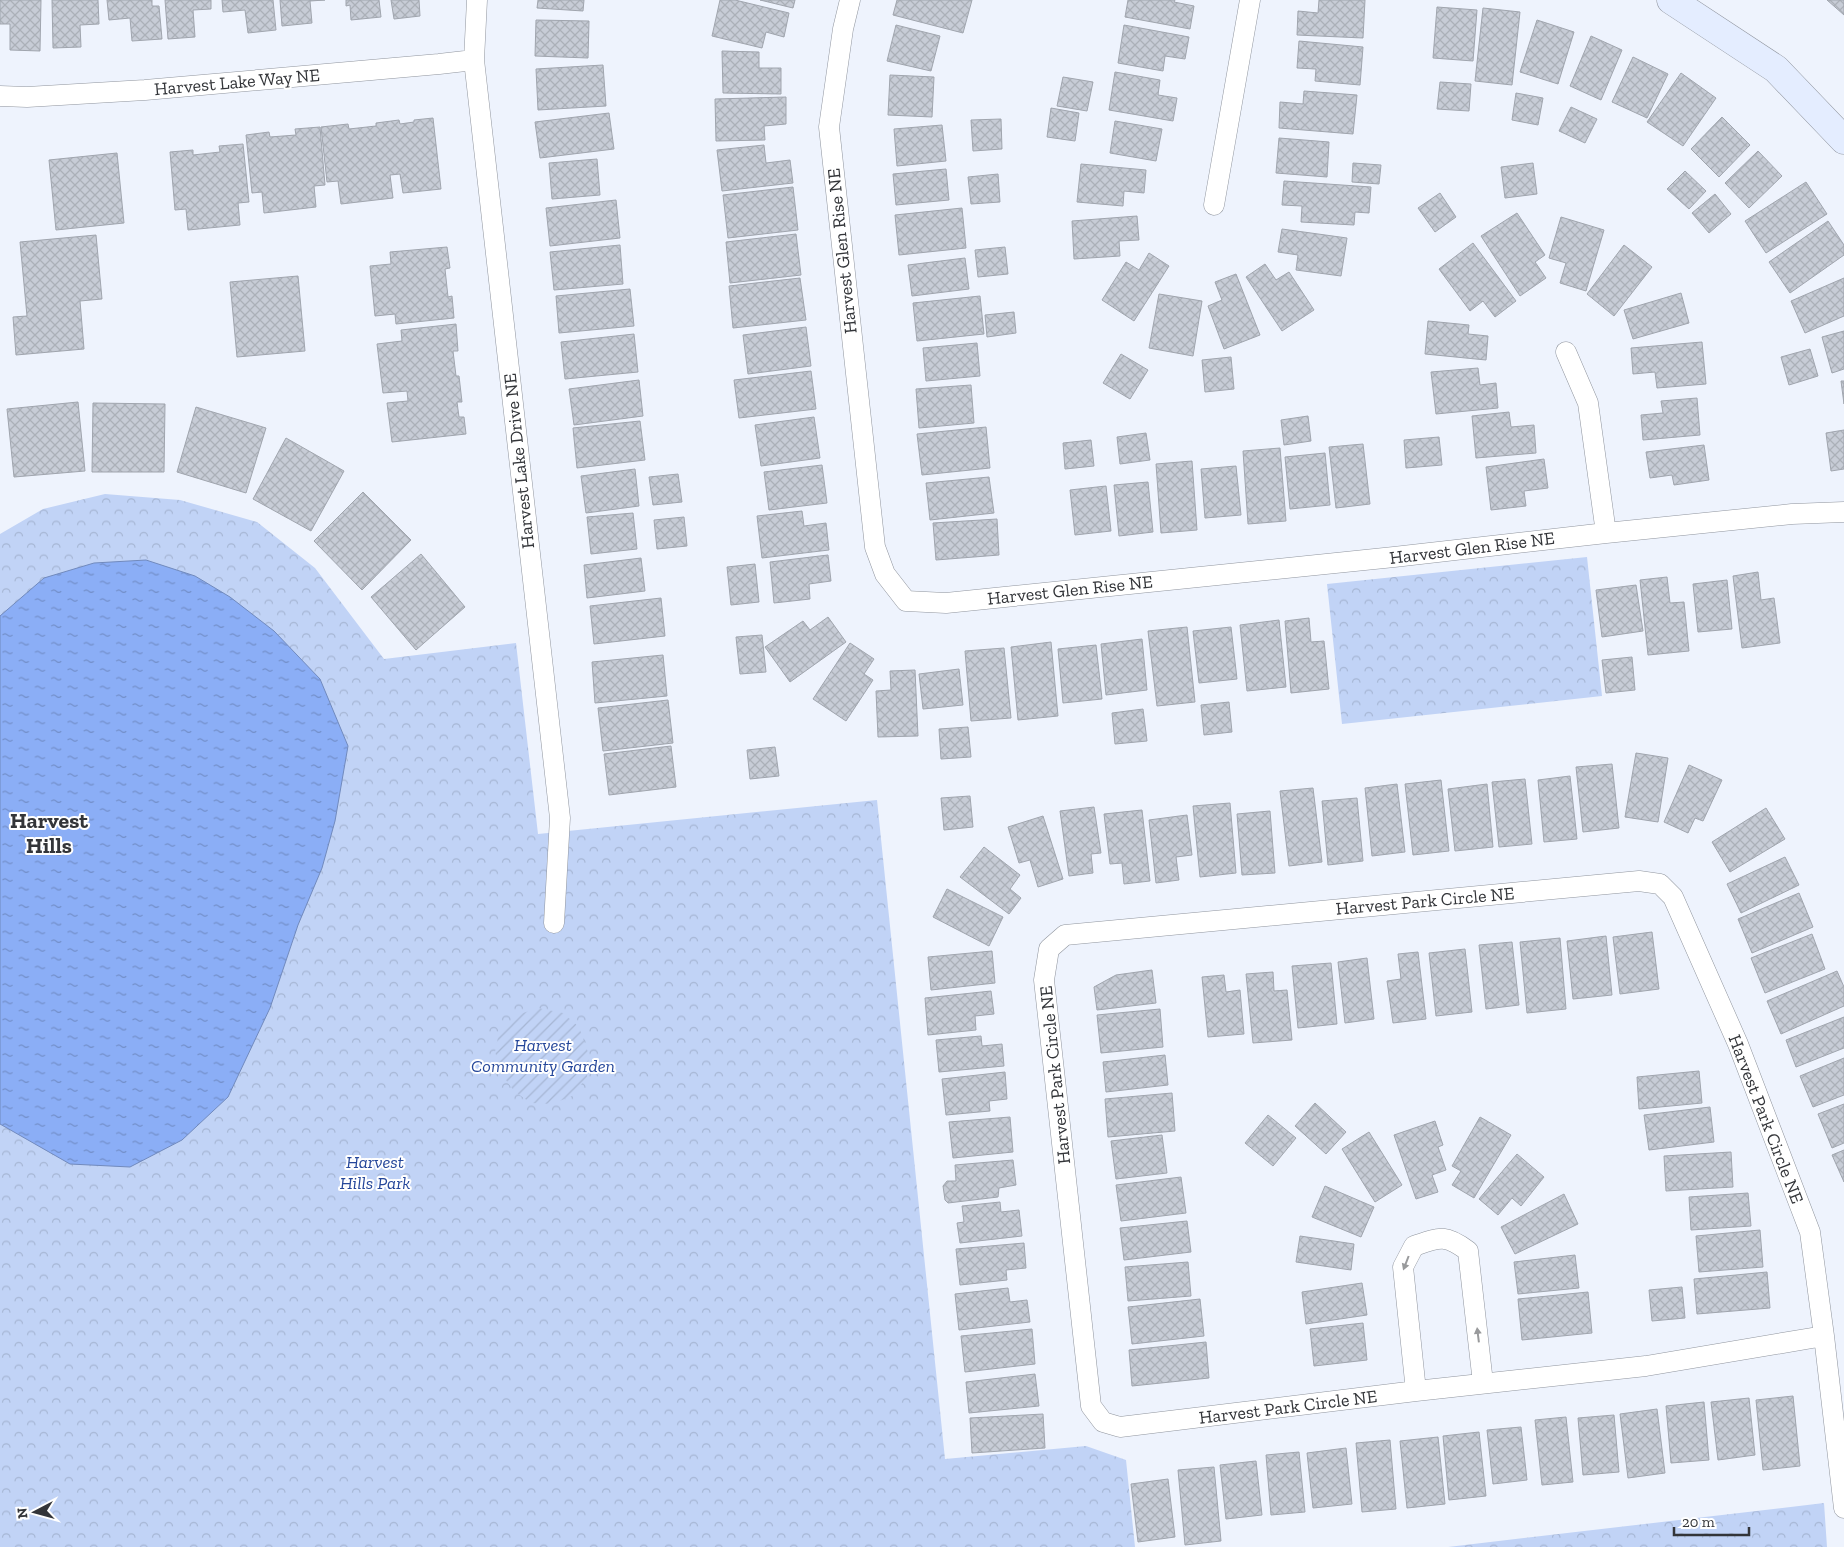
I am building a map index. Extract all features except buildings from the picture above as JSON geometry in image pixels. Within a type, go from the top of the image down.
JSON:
[{"type":"street","name":"Harvest Lake Drive NE","points":[[477,0],[474,60],[560,818],[554,923]]},
{"type":"street","name":"Harvest Glen Rise NE","points":[[850,0],[842,29],[829,127],[875,547],[885,574],[906,601],[946,604],[1606,533],[1792,514],[1844,512]]},
{"type":"street","points":[[1214,205],[1250,0]]},
{"type":"street","points":[[1671,0],[1776,69],[1844,140]]},
{"type":"street","name":"Harvest Lake Way NE","points":[[0,96],[27,97],[145,90],[474,60]]},
{"type":"street","points":[[1566,352],[1588,403],[1606,533]]},
{"type":"street","name":"Harvest Park Circle NE","points":[[1824,1336],[1646,1366],[1483,1383],[1120,1427],[1103,1422],[1091,1406],[1044,980],[1049,949],[1065,935],[1639,881],[1660,884],[1673,897],[1738,1044],[1810,1232],[1824,1336],[1844,1508]]},
{"type":"street","points":[[1416,1391],[1403,1267],[1414,1246],[1436,1238],[1453,1239],[1468,1251],[1483,1383]]},
{"type":"green space","name":"Harvest Hills Park","points":[[105,494],[180,500],[257,522],[315,568],[384,659],[516,643],[538,834],[877,800],[945,1459],[1086,1446],[1126,1460],[1135,1547],[0,1547],[0,534],[43,509]]},
{"type":"green space","points":[[1587,557],[1602,696],[1342,724],[1327,584]]},
{"type":"green space","name":"Harvest Community Garden","points":[[538,1008],[563,1013],[579,1027],[589,1055],[587,1077],[572,1096],[552,1104],[531,1103],[514,1091],[503,1076],[495,1052],[499,1032],[517,1015]]},
{"type":"green space","points":[[1824,1503],[1827,1547],[1448,1547]]},
{"type":"water","points":[[146,560],[195,576],[230,597],[274,631],[320,679],[348,746],[335,821],[322,868],[298,925],[270,1008],[228,1097],[182,1140],[130,1167],[70,1164],[0,1124],[0,616],[44,578],[94,563]]},
{"type":"district","name":"Harvest Hills","points":[[49,832]]}]
